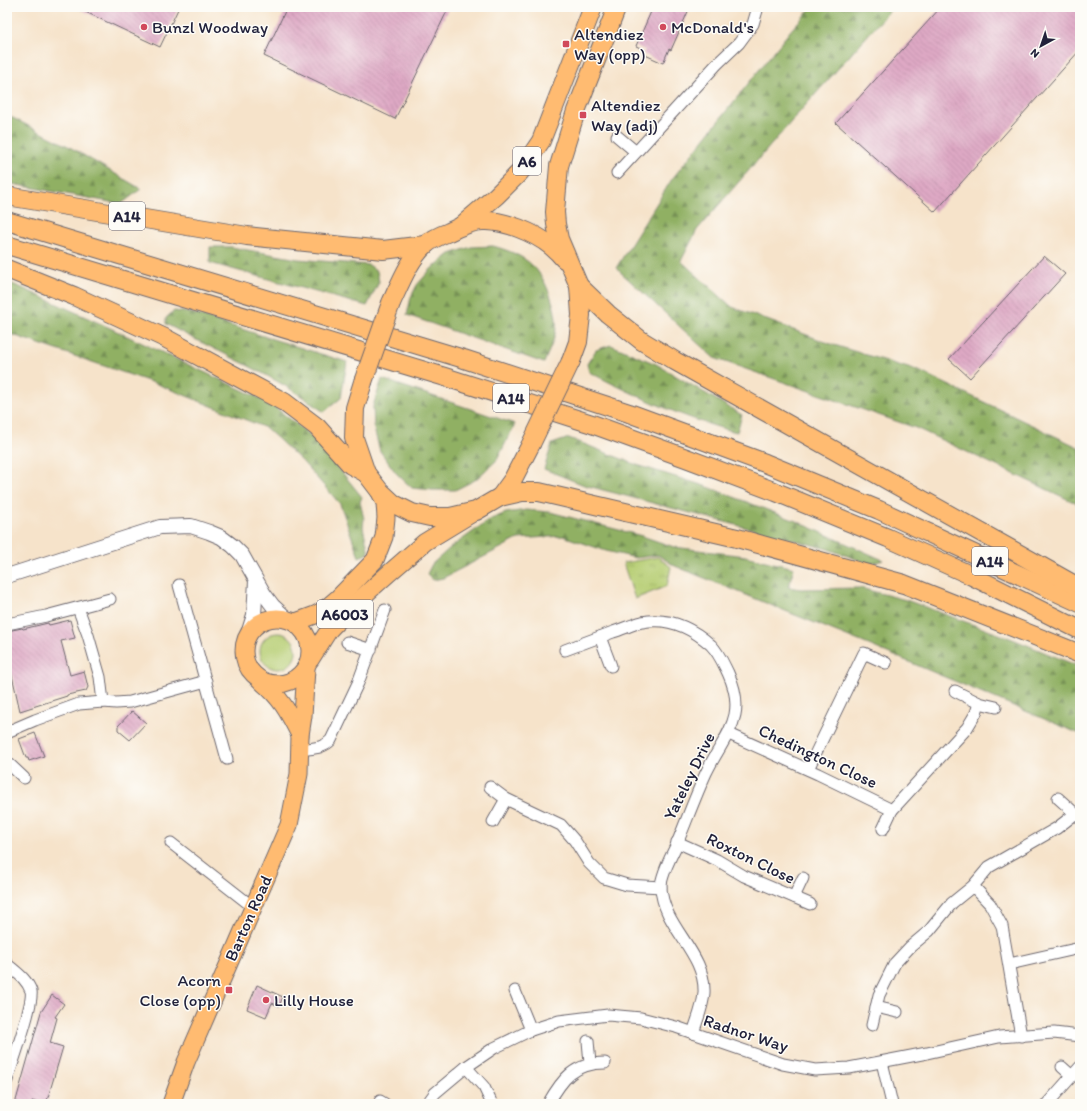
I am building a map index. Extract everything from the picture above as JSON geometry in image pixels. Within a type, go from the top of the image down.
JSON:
[{"type":"highway","name":"A6","points":[[461,226],[496,196],[520,172],[541,141],[593,7]]},
{"type":"highway","name":"A6","points":[[570,265],[559,239],[556,224],[555,212],[559,166],[576,112],[617,7]]},
{"type":"highway","name":"A14","points":[[7,196],[247,236],[383,250],[425,245]]},
{"type":"highway","name":"A14","points":[[7,220],[464,359],[629,413],[765,463],[879,510],[1080,603]]},
{"type":"highway","points":[[500,497],[513,479],[571,361],[578,342],[581,315],[579,286],[570,265],[551,246],[518,228],[500,223],[483,221],[461,226],[440,236],[425,245],[413,260],[391,303],[363,382],[355,408],[354,438],[366,473],[378,490],[394,504],[412,513],[450,517],[476,511],[500,497],[522,492],[539,492],[737,538],[904,584],[1080,654]]},
{"type":"highway","name":"A14","points":[[7,245],[445,377],[592,424],[776,492],[888,538],[968,574],[1080,630]]},
{"type":"highway","points":[[7,269],[74,296],[165,338],[278,398],[317,427],[351,465],[366,473]]},
{"type":"highway","points":[[579,286],[608,314],[655,349],[1080,588]]},
{"type":"main road","name":"A6003","points":[[291,620],[315,615],[324,610],[338,598],[375,560],[384,537],[386,518],[385,503],[378,490]]},
{"type":"main road","name":"Barton Road","points":[[170,1104],[186,1062],[289,825],[299,774],[300,742],[308,664],[329,630],[350,608],[425,542],[476,511]]},
{"type":"main road","points":[[256,677],[266,682],[278,684],[290,682],[298,677],[308,664],[311,649],[309,639],[304,630],[291,620],[276,617],[265,619],[255,625],[248,634],[244,645],[244,657],[248,668],[256,677],[275,692],[283,703],[300,742]]},
{"type":"street","points":[[616,173],[739,42],[752,24],[758,7]]},
{"type":"street","points":[[616,136],[636,152]]},
{"type":"street","points":[[7,576],[160,527],[191,526],[221,537],[233,546],[242,555],[264,594],[273,606],[291,620]]},
{"type":"street","points":[[248,634],[254,615],[256,578]]},
{"type":"street","points":[[179,585],[227,759]]},
{"type":"street","points":[[7,624],[110,599]]},
{"type":"street","points":[[78,608],[88,635],[100,677],[103,702]]},
{"type":"street","points":[[300,742],[320,747],[332,740],[358,683],[385,610]]},
{"type":"street","name":"Yateley Drive","points":[[565,650],[642,622],[672,623],[701,636],[717,650],[734,686],[737,701],[736,713],[729,734],[707,772],[666,867],[660,887]]},
{"type":"street","points":[[600,636],[611,666]]},
{"type":"street","points":[[347,642],[371,650]]},
{"type":"street","points":[[808,769],[864,652],[886,662]]},
{"type":"street","points":[[7,732],[79,704],[130,702],[206,681]]},
{"type":"street","points":[[955,691],[979,702],[996,707]]},
{"type":"street","points":[[883,829],[892,810],[966,728],[976,713],[979,702]]},
{"type":"street","name":"Chedington Close","points":[[729,734],[808,769],[892,810]]},
{"type":"street","points":[[7,762],[24,778]]},
{"type":"street","points":[[490,787],[506,799],[561,825],[575,841],[589,863],[604,878],[627,885],[660,887],[666,908],[677,929],[694,955],[703,977],[703,1001],[693,1033]]},
{"type":"street","points":[[872,1025],[879,995],[895,964],[910,947],[929,931],[952,903],[973,886],[989,867],[1077,816],[1058,798]]},
{"type":"street","points":[[493,822],[506,799]]},
{"type":"street","name":"Roxton Close","points":[[677,842],[717,860],[744,876],[810,904]]},
{"type":"street","points":[[171,843],[253,907]]},
{"type":"street","points":[[794,897],[803,878]]},
{"type":"street","points":[[973,886],[990,904],[1002,926],[1021,1036]]},
{"type":"street","points":[[1009,964],[1080,948]]},
{"type":"street","points":[[7,964],[26,980],[31,992],[30,1007],[7,1080]]},
{"type":"street","points":[[515,991],[531,1030]]},
{"type":"street","points":[[876,1007],[897,1012]]},
{"type":"street","name":"Radnor Way","points":[[426,1104],[436,1093],[466,1067],[494,1048],[531,1030],[559,1021],[608,1015],[641,1018],[676,1027],[783,1064],[815,1070],[849,1068],[999,1037],[1054,1033],[1080,1036]]},
{"type":"street","points":[[588,1041],[590,1063]]},
{"type":"street","points":[[882,1062],[892,1104]]},
{"type":"street","points":[[548,1104],[557,1087],[571,1073],[590,1063],[605,1063]]},
{"type":"street","points":[[466,1067],[484,1088],[492,1104]]},
{"type":"street","points":[[1062,1067],[1072,1076]]},
{"type":"street","points":[[1047,1104],[1080,1067]]},
{"type":"green space","points":[[812,7],[893,7],[697,230],[681,261],[732,307],[831,344],[921,372],[1080,448],[1080,505],[916,428],[714,358],[616,268],[672,179],[791,30]]},
{"type":"green space","points":[[7,115],[68,146],[141,189],[121,204],[7,183]]},
{"type":"green space","points":[[493,246],[514,253],[529,262],[538,271],[547,286],[555,313],[556,328],[553,341],[544,363],[407,315],[411,297],[417,285],[431,269],[450,254],[471,247]]},
{"type":"green space","points":[[210,247],[231,247],[298,259],[369,265],[377,271],[379,282],[367,306],[210,263]]},
{"type":"green space","points":[[7,282],[110,328],[270,403],[315,439],[362,497],[360,502],[364,519],[363,527],[369,553],[359,557],[340,504],[302,461],[266,428],[157,384],[7,333]]},
{"type":"green space","points":[[174,311],[192,313],[347,362],[341,398],[324,412],[287,387],[166,324],[166,318]]},
{"type":"green space","points":[[611,345],[656,364],[742,415],[737,432],[681,414],[624,390],[589,372],[587,364],[596,350]]},
{"type":"green space","points":[[382,379],[515,424],[497,460],[475,480],[455,490],[412,488],[396,473],[380,451],[374,429],[373,406]]},
{"type":"green space","points":[[569,438],[637,465],[708,487],[796,521],[883,560],[870,564],[828,549],[584,485],[544,469],[552,444]]},
{"type":"green space","points":[[526,510],[550,512],[642,536],[674,547],[745,556],[794,568],[788,587],[801,589],[860,588],[906,600],[1015,640],[1080,667],[1080,734],[864,643],[675,566],[658,555],[636,558],[606,551],[563,536],[518,539],[443,578],[433,580],[427,574],[432,564],[450,548],[491,519],[506,513]]},
{"type":"green space","points":[[658,557],[671,567],[667,586],[635,599],[623,563]]},
{"type":"green space","points":[[282,633],[291,638],[295,644],[295,658],[291,664],[282,669],[274,669],[265,664],[261,658],[260,647],[265,638],[271,634]]},
{"type":"building","name":"Bunzl Woodway","points":[[75,7],[179,7],[160,47]]},
{"type":"building","points":[[287,7],[449,7],[395,119],[264,56]]},
{"type":"building","name":"McDonald's","points":[[653,7],[690,7],[671,50],[669,49],[663,63],[643,54],[645,50],[636,46]]},
{"type":"building","points":[[941,7],[1080,7],[1080,50],[935,212],[836,123]]},
{"type":"building","points":[[1044,256],[1065,274],[970,378],[949,359]]},
{"type":"building","points":[[70,620],[75,638],[61,641],[70,675],[84,671],[88,687],[86,691],[67,695],[20,711],[7,653],[10,652],[7,631],[48,623],[49,625]]},
{"type":"building","points":[[132,711],[146,723],[130,740],[118,730],[118,726]]},
{"type":"building","points":[[35,733],[44,756],[29,761],[28,758],[26,758],[19,739]]},
{"type":"building","name":"Lilly House","points":[[257,985],[283,997],[279,1006],[272,1003],[266,1017],[247,1009]]},
{"type":"building","points":[[52,995],[64,1004],[55,1017],[57,1018],[50,1043],[63,1047],[46,1104],[32,1101],[31,1104],[15,1104],[41,1012]]},
{"type":"place","name":"Bunzl Woodway","points":[[144,27]]},
{"type":"place","name":"McDonald's","points":[[663,27]]},
{"type":"place","name":"Altendiez Way (opp)","points":[[566,44]]},
{"type":"place","name":"Altendiez Way (adj)","points":[[583,115]]},
{"type":"place","name":"Acorn Close (opp)","points":[[229,990]]},
{"type":"place","name":"Lilly House","points":[[266,1000]]}]
